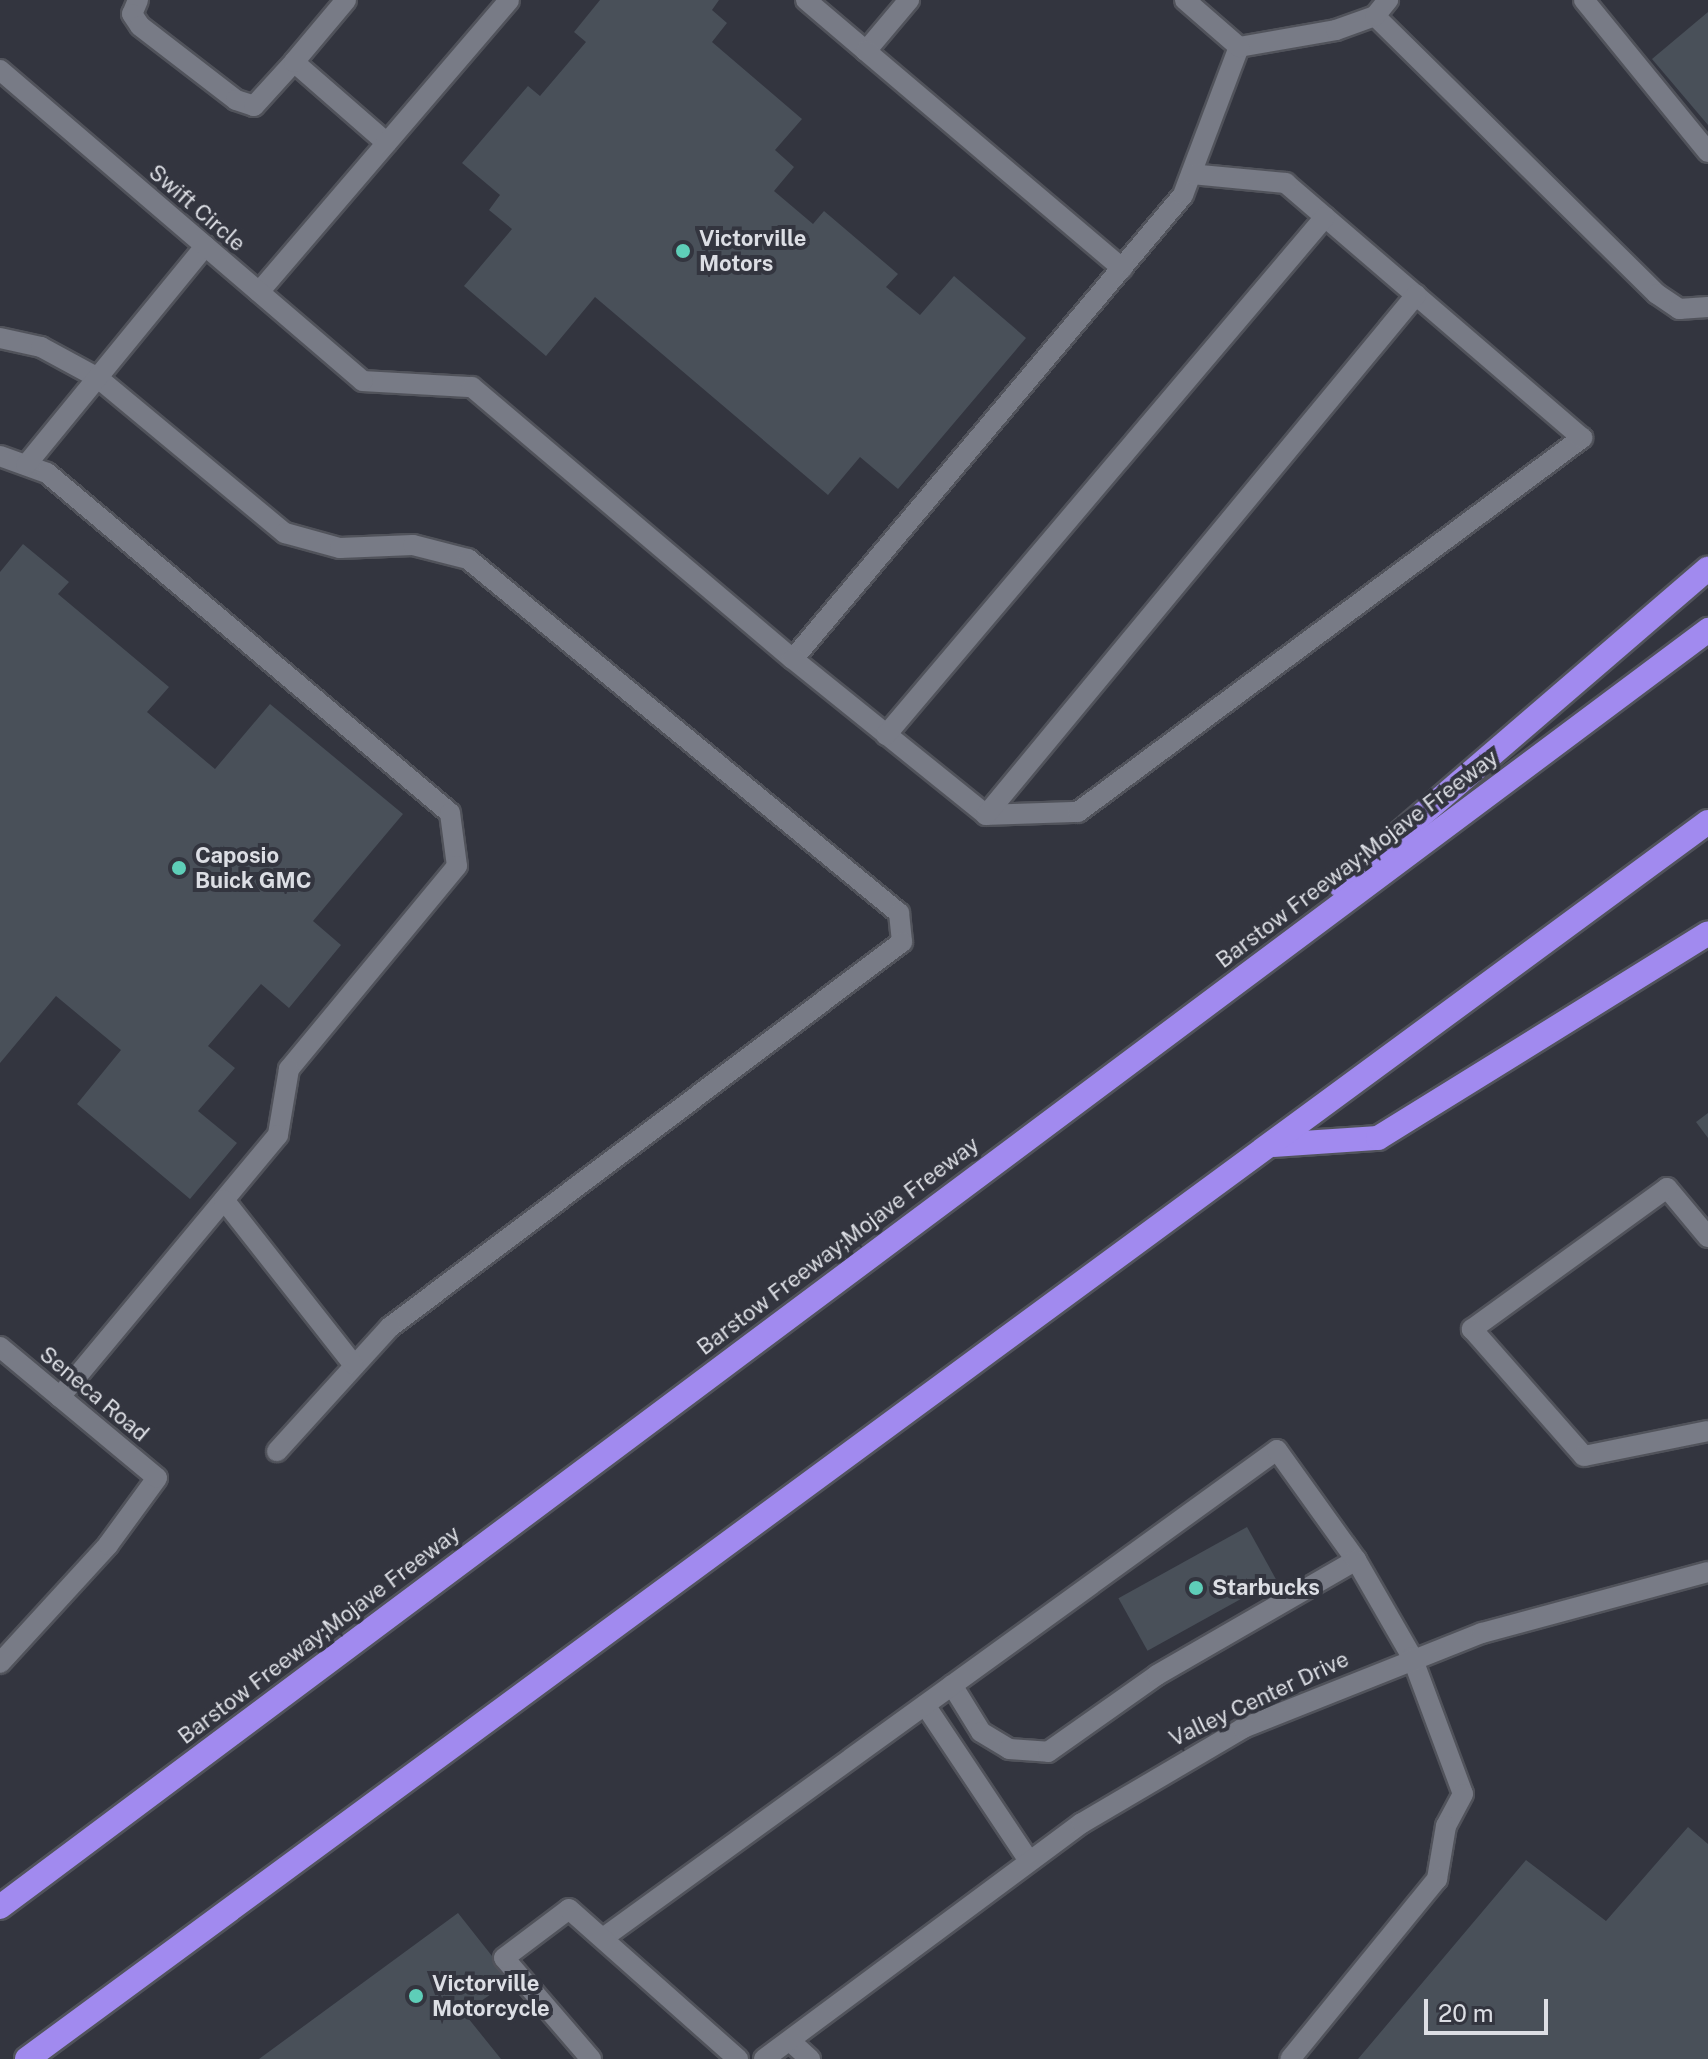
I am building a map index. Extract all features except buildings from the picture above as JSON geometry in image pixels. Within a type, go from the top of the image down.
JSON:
[{"type":"highway","points":[[1185,1019],[1708,569]]},
{"type":"highway","name":"Barstow Freeway;Mojave Freeway","points":[[0,1907],[1708,630]]},
{"type":"highway","points":[[27,2059],[1274,1145],[1708,822]]},
{"type":"highway","points":[[1274,1145],[1378,1138],[1708,933]]},
{"type":"street","points":[[138,0],[132,14],[140,26],[236,100],[254,106],[346,0]]},
{"type":"street","points":[[259,292],[509,0]]},
{"type":"street","points":[[806,0],[1122,268]]},
{"type":"street","points":[[866,51],[909,0]]},
{"type":"street","points":[[1185,0],[1239,47]]},
{"type":"street","points":[[1584,0],[1708,152]]},
{"type":"street","points":[[1239,47],[1382,8],[1657,294],[1679,309],[1708,307]]},
{"type":"street","points":[[1191,174],[1286,183],[1582,438],[1078,812],[986,815],[793,659],[1183,195],[1239,47]]},
{"type":"street","points":[[294,62],[387,143]]},
{"type":"street","name":"Swift Circle","points":[[0,70],[363,381],[472,387],[793,659]]},
{"type":"street","points":[[886,735],[1325,217]]},
{"type":"street","points":[[26,465],[205,246]]},
{"type":"street","points":[[986,815],[1416,295]]},
{"type":"street","points":[[0,338],[41,347],[98,378],[285,533],[340,548],[413,545],[468,559],[899,913],[902,942],[390,1327],[353,1364],[277,1451]]},
{"type":"street","points":[[0,456],[47,473],[450,813],[457,866],[289,1069],[278,1135],[60,1397]]},
{"type":"street","points":[[1708,1237],[1667,1188],[1472,1329],[1584,1456],[1708,1431]]},
{"type":"street","points":[[224,1200],[353,1364]]},
{"type":"street","name":"Seneca Road","points":[[0,1347],[157,1478],[108,1545],[0,1663]]},
{"type":"street","points":[[603,1938],[1277,1450],[1356,1560],[1412,1657],[1463,1794],[1446,1826],[1437,1879],[1290,2059]]},
{"type":"street","points":[[952,1685],[981,1732],[1009,1749],[1048,1752],[1157,1675],[1356,1560]]},
{"type":"street","name":"Valley Center Drive","points":[[764,2059],[1029,1861],[1161,1771],[1412,1657],[1603,1594],[1708,1572]]},
{"type":"street","points":[[925,1705],[1029,1861]]},
{"type":"street","points":[[591,2059],[504,1958],[569,1909],[738,2059]]},
{"type":"street","points":[[790,2041],[810,2059]]},
{"type":"place","name":"Victorville Motors","points":[[683,251]]},
{"type":"place","name":"Caposio Buick GMC","points":[[179,868]]},
{"type":"place","name":"Starbucks","points":[[1196,1588]]},
{"type":"place","name":"Victorville Motorcycle","points":[[416,1996]]}]
